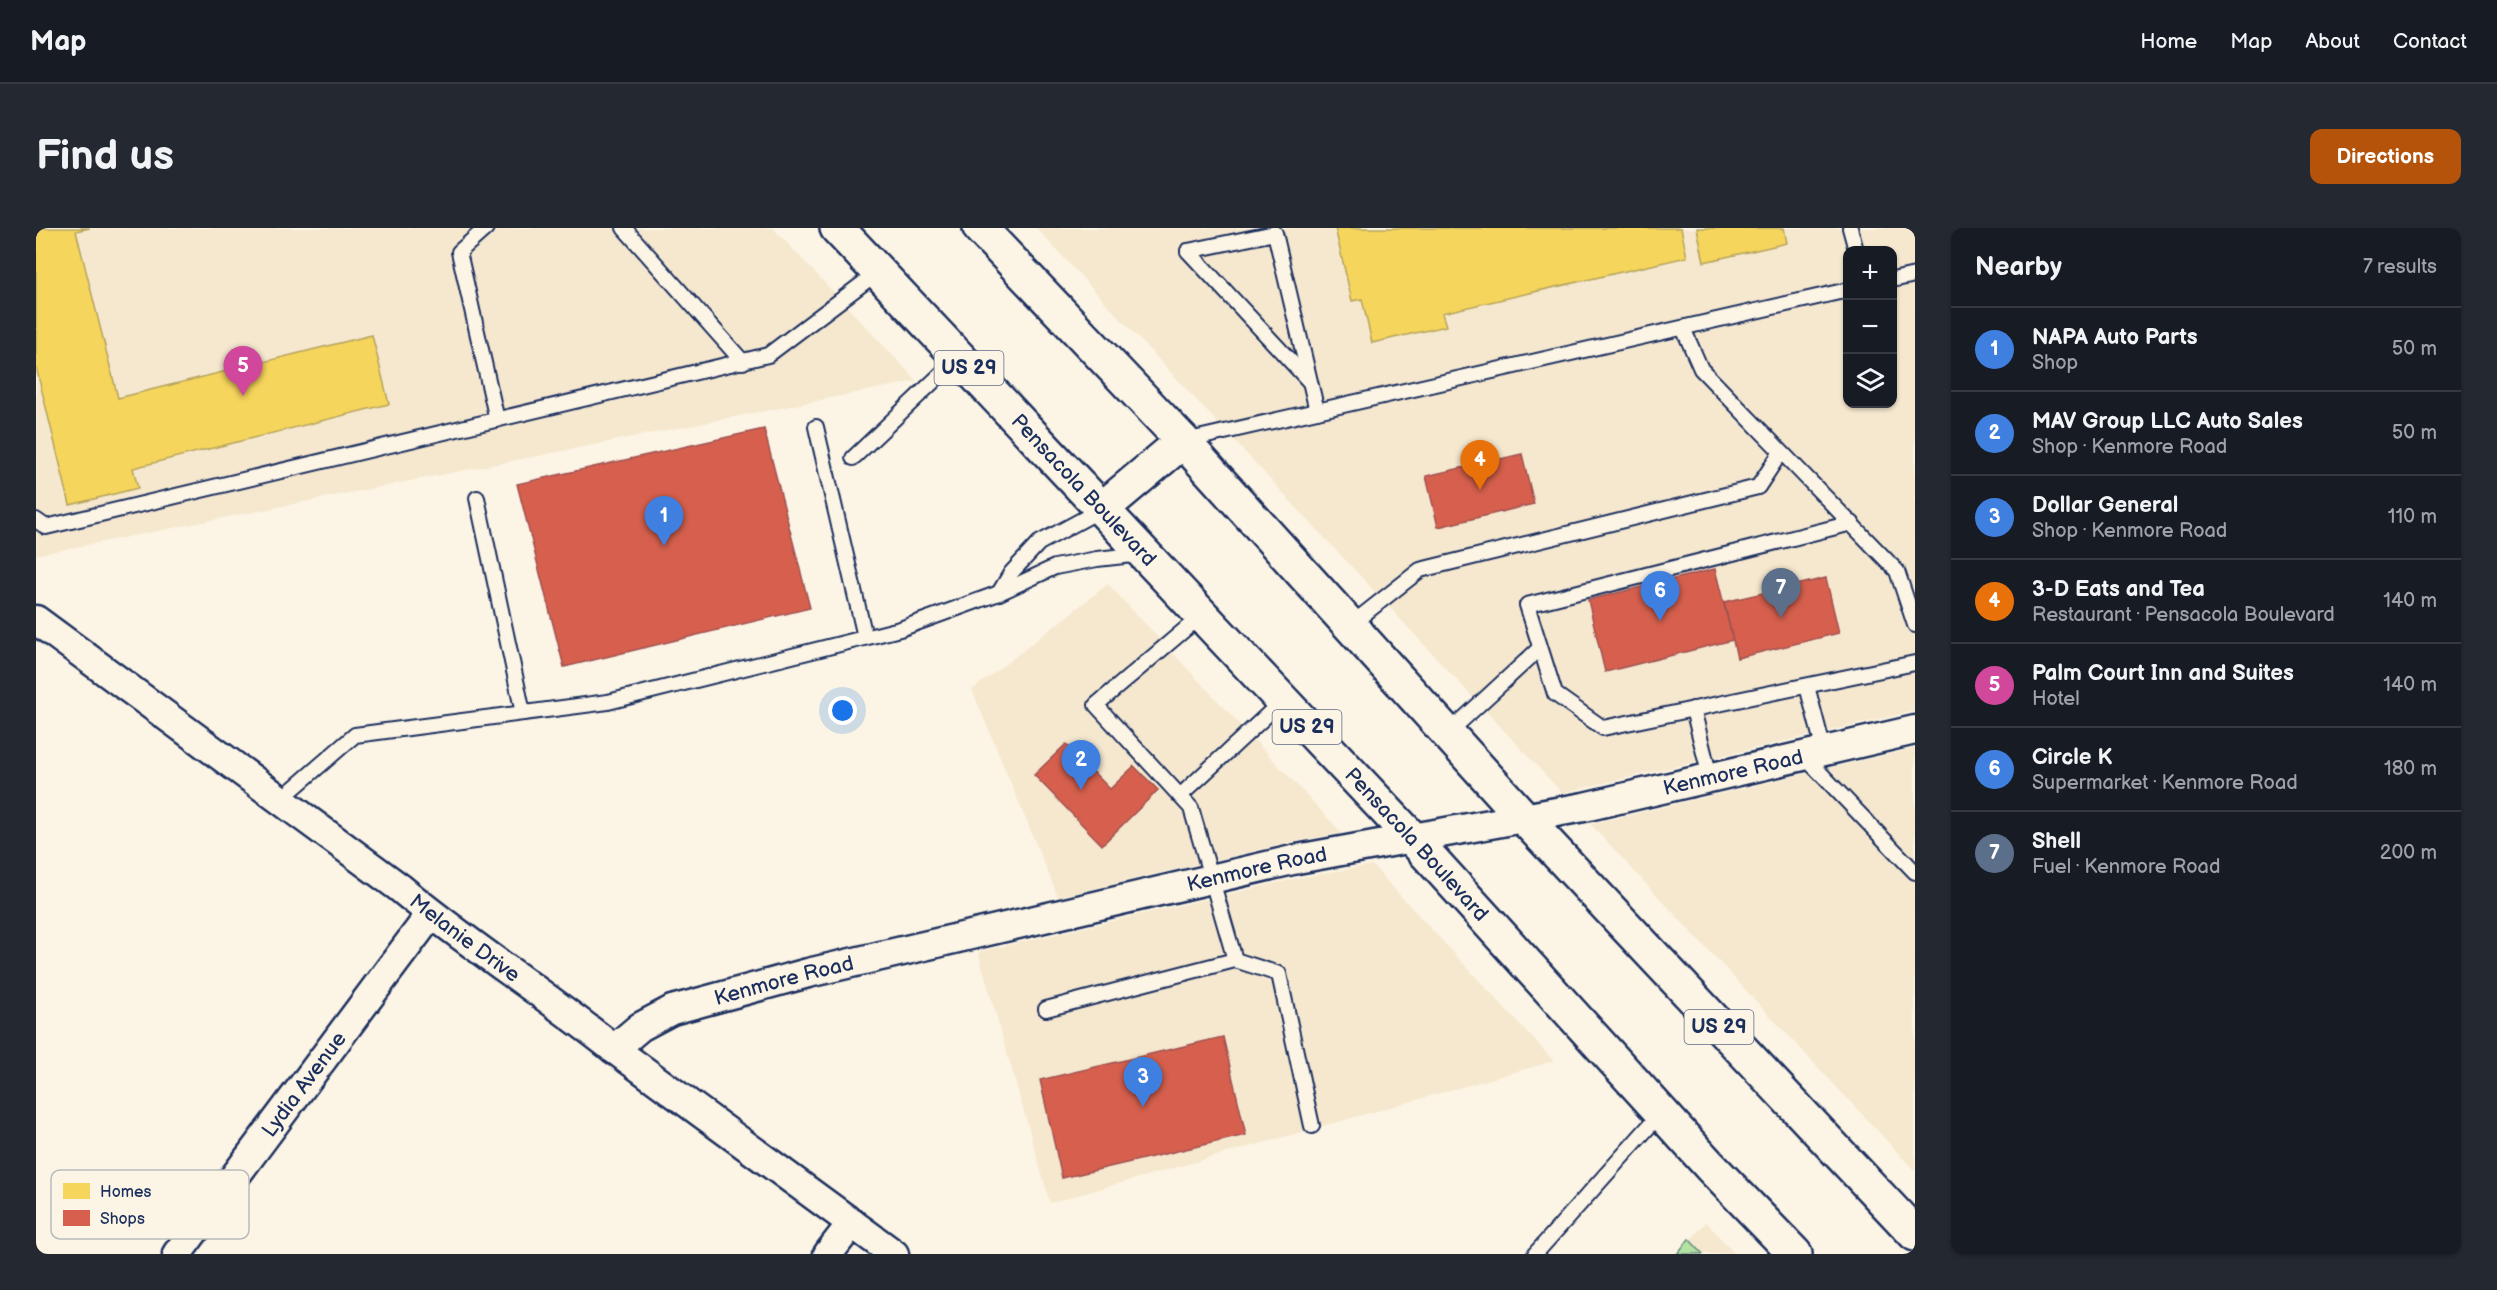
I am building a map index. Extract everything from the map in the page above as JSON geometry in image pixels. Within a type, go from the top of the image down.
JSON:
[{"type":"main road","name":"Pensacola Boulevard","points":[[837,228],[1413,839],[1661,1113],[1795,1254]]},
{"type":"main road","name":"US 29","points":[[980,228],[1183,441],[1447,735],[1915,1234]]},
{"type":"main road","points":[[1102,509],[1183,441]]},
{"type":"street","name":"Melanie Drive","points":[[36,620],[894,1254]]},
{"type":"street","name":"Kenmore Road","points":[[614,1049],[640,1027],[672,1010],[808,973],[1298,859],[1525,819],[1915,730]]},
{"type":"street","name":"Lydia Avenue","points":[[240,1170],[431,914]]},
{"type":"street","points":[[828,1254],[852,1223]]},
{"type":"street","name":"Lydia Avenue","points":[[177,1254],[188,1239]]},
{"type":"lane","points":[[486,228],[459,252],[497,420]]},
{"type":"lane","points":[[624,228],[743,362]]},
{"type":"lane","points":[[1850,228],[1855,246]]},
{"type":"lane","points":[[1310,382],[1188,251],[1275,233],[1317,411]]},
{"type":"lane","points":[[36,520],[46,527],[768,355],[878,272]]},
{"type":"lane","points":[[1897,279],[1915,275]]},
{"type":"lane","points":[[1183,441],[1843,291]]},
{"type":"lane","points":[[1683,328],[1701,369],[1898,571],[1915,625]]},
{"type":"lane","points":[[853,458],[959,357]]},
{"type":"lane","points":[[816,427],[865,638]]},
{"type":"lane","points":[[1348,626],[1420,570],[1758,487],[1781,452]]},
{"type":"lane","points":[[477,498],[523,713]]},
{"type":"lane","points":[[999,593],[1011,573],[1039,543],[1102,509]]},
{"type":"lane","points":[[1852,524],[1527,605],[1555,694],[1603,728],[1915,663]]},
{"type":"lane","points":[[280,800],[355,735],[608,702],[900,629],[999,593],[1055,567],[1097,559],[1144,554]]},
{"type":"lane","points":[[1202,615],[1096,705],[1191,808],[1235,960]]},
{"type":"lane","points":[[1447,735],[1540,648]]},
{"type":"lane","points":[[1807,686],[1814,753],[1915,872]]},
{"type":"lane","points":[[1180,796],[1282,701]]},
{"type":"lane","points":[[1693,709],[1710,777]]},
{"type":"lane","points":[[1046,1009],[1235,960],[1279,974],[1312,1126]]},
{"type":"lane","points":[[1536,1254],[1661,1113]]},
{"type":"shaded area","points":[[36,228],[773,228],[917,381],[36,555]]},
{"type":"shaded area","points":[[1036,228],[1915,228],[1915,711],[1562,793]]},
{"type":"shaded area","points":[[1108,584],[1342,833],[1293,842],[1058,897],[972,690]]},
{"type":"shaded area","points":[[1915,748],[1915,1171],[1590,824]]},
{"type":"shaded area","points":[[1372,865],[1554,1061],[1050,1203],[978,952],[1302,877]]},
{"type":"shaded area","points":[[1706,1222],[1735,1254],[1678,1254]]},
{"type":"green space","points":[[1689,1239],[1703,1254],[1677,1254]]},
{"type":"building: Homes","points":[[36,228],[90,228],[76,231],[118,398],[372,335],[389,404],[133,468],[138,488],[70,505],[36,367]]},
{"type":"building: Homes","points":[[1335,228],[1681,228],[1687,257],[1442,313],[1446,326],[1372,343],[1362,299],[1352,301]]},
{"type":"building: Homes","points":[[1697,228],[1784,228],[1787,243],[1704,262]]},
{"type":"building: Shops","points":[[764,429],[810,608],[564,667],[517,484]]},
{"type":"building: Shops","points":[[1522,454],[1534,504],[1438,527],[1426,476]]},
{"type":"building: Shops","points":[[1715,569],[1733,640],[1605,672],[1588,600]]},
{"type":"building: Shops","points":[[1826,578],[1839,633],[1737,658],[1724,602]]},
{"type":"building: Shops","points":[[1066,744],[1110,789],[1134,766],[1158,790],[1102,845],[1034,775]]},
{"type":"building: Shops","points":[[1223,1037],[1246,1135],[1062,1178],[1040,1080]]},
{"type":"place","name":"Palm Court Inn and Suites","points":[[243,396]]},
{"type":"place","name":"3-D Eats and Tea","points":[[1480,490]]},
{"type":"place","name":"NAPA Auto Parts","points":[[664,546]]},
{"type":"place","name":"Shell","points":[[1781,618]]},
{"type":"place","name":"Circle K","points":[[1660,621]]},
{"type":"place","name":"MAV Group LLC Auto Sales","points":[[1081,790]]},
{"type":"place","name":"Dollar General","points":[[1143,1107]]}]
